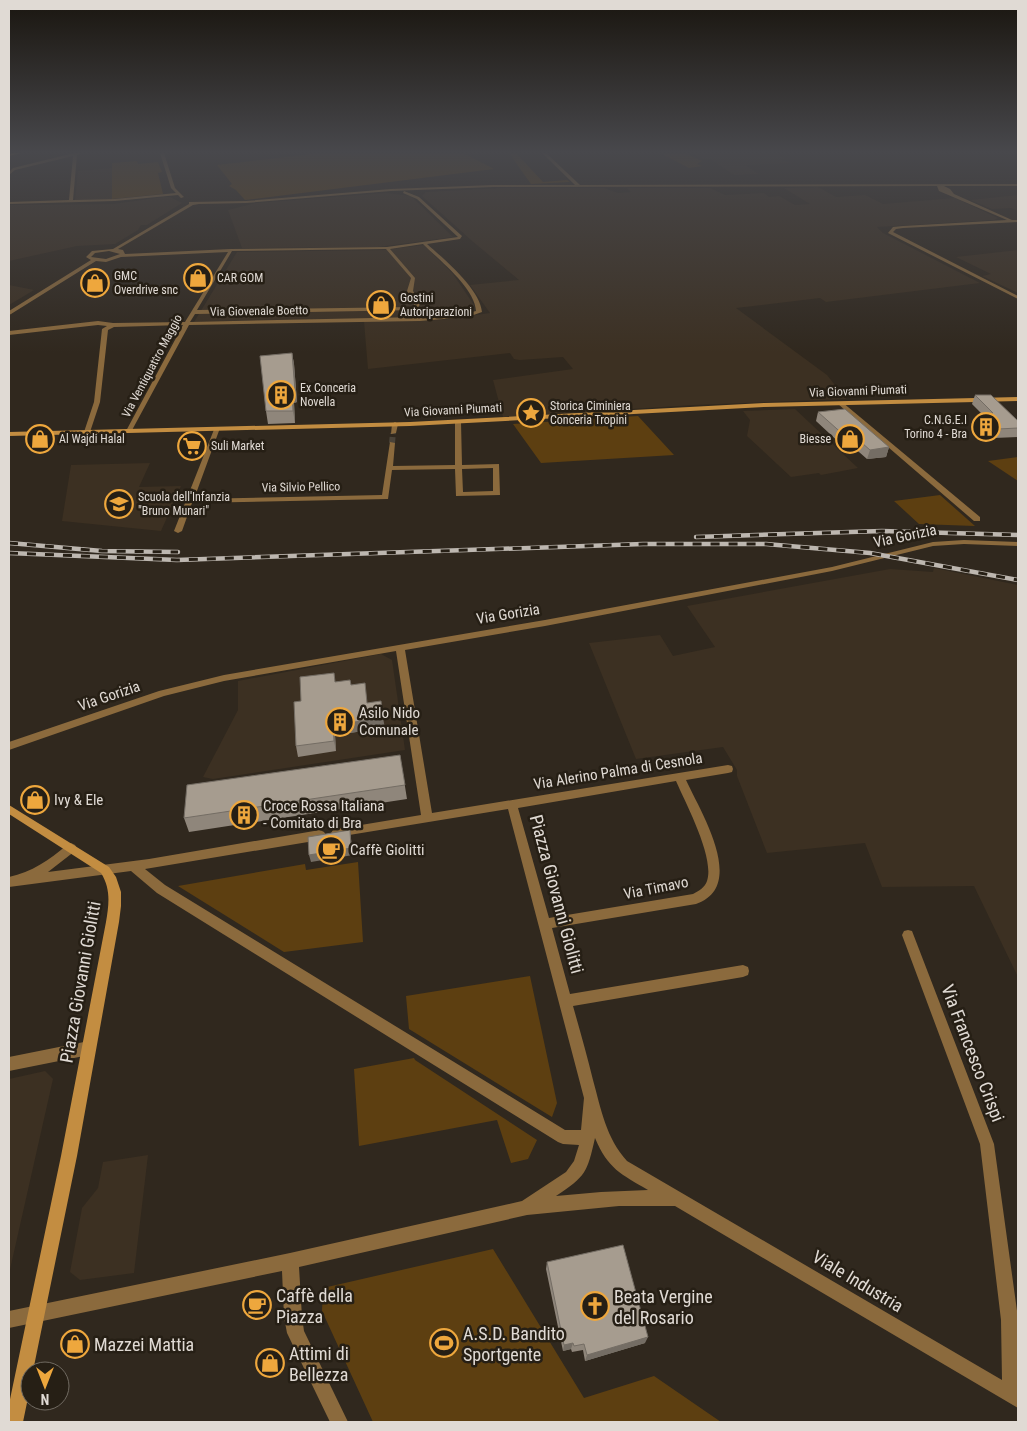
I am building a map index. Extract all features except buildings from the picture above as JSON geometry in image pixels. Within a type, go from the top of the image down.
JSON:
[{"type":"street","points":[[114,250],[166,220]]},
{"type":"street","points":[[121,256],[123,252],[114,250],[98,251],[88,256],[90,259],[95,260],[108,260],[121,256],[232,250],[387,248],[456,240],[460,236],[444,220]]},
{"type":"street","points":[[1016,221],[903,227],[894,228],[890,232],[1018,298]]},
{"type":"street","name":"Via Giovenale Boetto","points":[[9,333],[98,323],[113,325],[174,322],[420,319],[468,316],[479,312],[480,308],[465,285],[426,244]]},
{"type":"street","name":"Via Ventiquattro Maggio","points":[[193,312],[416,309],[417,303],[410,291],[413,278],[387,248]]},
{"type":"street","name":"Via Ventiquattro Maggio","points":[[129,430],[187,322],[232,250]]},
{"type":"street","points":[[9,313],[95,260]]},
{"type":"street","points":[[87,432],[97,402],[105,329],[113,325]]},
{"type":"street","name":"Via Giovanni Piumati","points":[[9,434],[458,422],[840,403],[1018,399]]},
{"type":"street","points":[[840,403],[977,519]]},
{"type":"street","points":[[389,468],[458,466],[496,466],[497,493],[459,494],[458,466],[458,422]]},
{"type":"street","points":[[393,434],[395,424]]},
{"type":"street","points":[[178,531],[216,428]]},
{"type":"street","name":"Via Silvio Pellico","points":[[189,501],[385,497],[392,443]]},
{"type":"street","name":"Via Gorizia","points":[[9,746],[188,686],[400,647],[545,623],[832,569],[933,544],[964,542],[1018,544]]},
{"type":"street","points":[[400,647],[427,819]]},
{"type":"street","name":"Via Alerino Palma di Cesnola","points":[[512,804],[728,769]]},
{"type":"street","name":"Via Timavo","points":[[545,924],[696,898],[709,891],[714,881],[712,855],[679,776]]},
{"type":"street","name":"Piazza Giovanni Giolitti","points":[[512,804],[591,1098],[588,1138],[581,1165],[571,1177],[525,1208],[290,1261],[37,1314],[115,906],[113,880],[105,870],[512,804]]},
{"type":"street","points":[[9,809],[105,870]]},
{"type":"street","points":[[14,881],[44,869],[71,848]]},
{"type":"street","points":[[133,866],[161,889],[563,1137],[588,1138]]},
{"type":"street","points":[[14,881],[105,870]]},
{"type":"street","name":"Via Francesco Crispi","points":[[908,935],[987,1144],[1010,1320],[1014,1397]]},
{"type":"street","points":[[566,1001],[743,971]]},
{"type":"street","points":[[9,1064],[89,1048]]},
{"type":"street","name":"Viale Industria","points":[[591,1098],[602,1138],[610,1154],[622,1166],[1014,1397]]},
{"type":"street","name":"Viale Industria","points":[[525,1208],[638,1196],[677,1199]]},
{"type":"street","points":[[290,1261],[293,1317],[296,1333],[339,1422]]},
{"type":"street","points":[[9,1320],[37,1314],[14,1422]]},
{"type":"shaded area","points":[[9,220],[155,220],[147,225],[141,225],[138,230],[115,244],[77,246],[9,261]]},
{"type":"shaded area","points":[[232,220],[435,220],[453,237],[378,247],[242,248]]},
{"type":"shaded area","points":[[448,220],[994,220],[877,227],[883,233],[980,283],[826,302],[820,298],[736,308],[827,375],[846,399],[694,405],[503,417],[493,380],[573,369],[563,357],[520,360],[514,359],[510,353],[368,369],[364,321],[440,320],[490,313],[470,285],[519,280]]},
{"type":"shaded area","points":[[424,245],[453,274],[474,305],[472,311],[463,314],[423,318],[194,322],[237,252],[384,250]]},
{"type":"shaded area","points":[[1018,250],[1018,293],[982,276],[991,274],[956,257]]},
{"type":"shaded area","points":[[9,285],[34,290],[9,305]]},
{"type":"shaded area","points":[[795,409],[858,468],[821,475],[819,473],[791,477],[747,436],[750,420],[743,411]]},
{"type":"shaded area","points":[[638,416],[674,455],[541,463],[513,424]]},
{"type":"shaded area","points":[[1018,457],[1018,481],[988,461]]},
{"type":"shaded area","name":"Scuola dell'Infanzia \"Bruno Munari\"","points":[[150,463],[139,487],[181,486],[161,531],[62,521],[71,465]]},
{"type":"shaded area","points":[[940,495],[975,526],[919,524],[894,501]]},
{"type":"shaded area","points":[[934,568],[1018,585],[1018,977],[974,886],[882,887],[865,843],[767,853],[737,776],[737,770],[723,747],[636,759],[589,643],[660,635],[673,656],[715,647],[687,606],[890,569],[933,572]]},
{"type":"shaded area","points":[[381,654],[392,660],[405,750],[213,779],[203,777],[238,710],[238,681]]},
{"type":"shaded area","points":[[358,862],[363,942],[284,952],[178,886],[305,864],[306,870]]},
{"type":"shaded area","points":[[530,976],[557,1103],[552,1117],[409,1029],[406,996]]},
{"type":"shaded area","points":[[414,1058],[537,1140],[528,1159],[511,1163],[497,1120],[359,1146],[354,1069]]},
{"type":"shaded area","points":[[45,1071],[53,1079],[9,1274],[9,1079]]},
{"type":"shaded area","points":[[148,1155],[134,1273],[80,1280],[70,1272],[82,1208],[98,1188],[103,1162]]},
{"type":"shaded area","name":"A.S.D. Bandito Sportgente","points":[[493,1249],[584,1398],[654,1376],[721,1422],[373,1422],[322,1311],[323,1288]]},
{"type":"tunnel","points":[[392,443],[393,433]]},
{"type":"railway","points":[[696,537],[882,531],[1018,535]]},
{"type":"railway","points":[[9,543],[102,551],[178,552]]},
{"type":"railway","points":[[9,553],[177,560],[643,544],[766,544],[870,553],[1018,580]]},
{"type":"place","name":"CAR GOM","points":[[198,278]]},
{"type":"place","name":"GMC Overdrive snc","points":[[95,283]]},
{"type":"place","name":"Gostini Autoriparazioni","points":[[381,305]]},
{"type":"place","name":"Ex Conceria Novella","points":[[281,395]]},
{"type":"place","name":"Storica Ciminiera Conceria Tropini","points":[[531,413]]},
{"type":"place","name":"C.N.G.E.I Torino 4 - Bra","points":[[986,427]]},
{"type":"place","name":"Al Wajdi Halal","points":[[40,439]]},
{"type":"place","name":"Biesse","points":[[850,439]]},
{"type":"place","name":"Suli Market","points":[[192,446]]},
{"type":"place","name":"Scuola dell'Infanzia \"Bruno Munari\"","points":[[119,504]]},
{"type":"place","name":"Asilo Nido Comunale","points":[[340,722]]},
{"type":"place","name":"Ivy & Ele","points":[[35,800]]},
{"type":"place","name":"Croce Rossa Italiana - Comitato di Bra","points":[[244,815]]},
{"type":"place","name":"Caffè Giolitti","points":[[331,850]]},
{"type":"place","name":"Caffè della Piazza","points":[[257,1305]]},
{"type":"place","name":"Beata Vergine del Rosario","points":[[595,1306]]},
{"type":"place","name":"A.S.D. Bandito Sportgente","points":[[444,1343]]},
{"type":"place","name":"Mazzei Mattia","points":[[75,1344]]},
{"type":"place","name":"Attimi di Bellezza","points":[[270,1363]]}]
